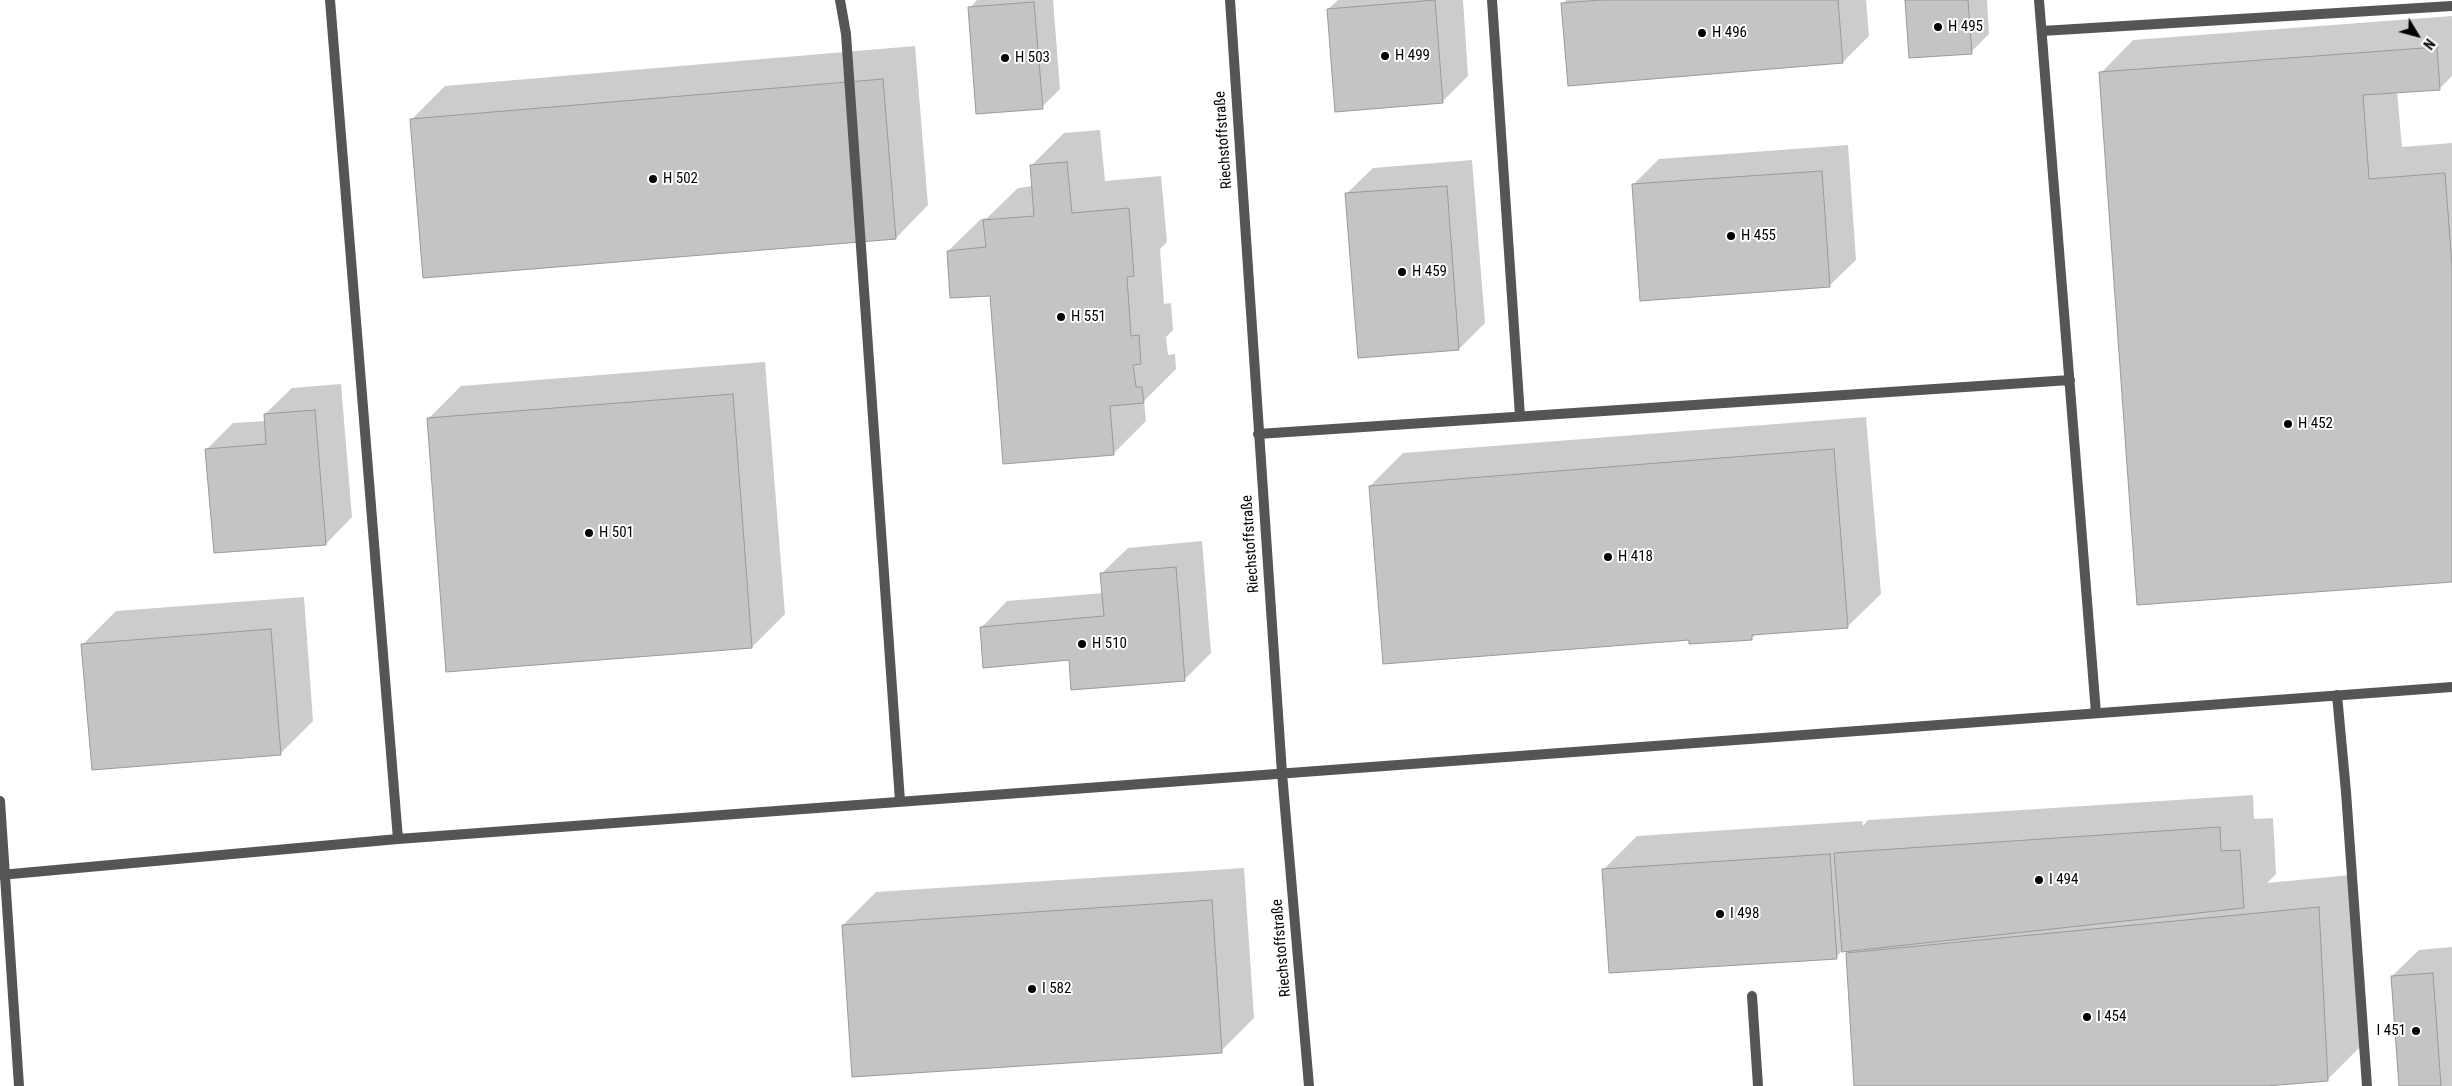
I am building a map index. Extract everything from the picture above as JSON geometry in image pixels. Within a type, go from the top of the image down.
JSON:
[{"type":"lane","points":[[330,0],[398,839]]},
{"type":"lane","points":[[840,0],[846,44],[900,801]]},
{"type":"lane","name":"Riechstoffstraße","points":[[1230,0],[1282,773],[1309,1086]]},
{"type":"lane","points":[[1492,0],[1520,416]]},
{"type":"lane","points":[[2040,0],[2096,713]]},
{"type":"lane","points":[[2042,31],[2452,6]]},
{"type":"lane","points":[[1258,434],[2070,380]]},
{"type":"lane","points":[[3,875],[398,839],[2452,687]]},
{"type":"lane","points":[[2337,695],[2346,792],[2367,1086]]},
{"type":"lane","points":[[0,801],[3,875],[19,1086]]},
{"type":"lane","points":[[1752,996],[1758,1086]]},
{"type":"building","name":"H 499","points":[[1435,0],[1443,103],[1335,112],[1327,9]]},
{"type":"building","name":"H 496","points":[[1601,0],[1838,0],[1843,63],[1568,86],[1561,3]]},
{"type":"building","name":"H 495","points":[[1905,0],[1968,0],[1972,54],[1909,58]]},
{"type":"building","name":"H 503","points":[[1034,2],[1043,109],[976,114],[968,7]]},
{"type":"building","name":"H 452","points":[[2437,47],[2440,90],[2363,95],[2369,179],[2445,173],[2452,266],[2452,582],[2137,605],[2099,72]]},
{"type":"building","name":"H 502","points":[[883,79],[896,239],[423,278],[410,119]]},
{"type":"building","name":"H 551","points":[[1067,162],[1072,213],[1129,208],[1134,276],[1127,277],[1131,336],[1139,335],[1141,364],[1133,365],[1136,387],[1142,387],[1144,403],[1110,406],[1114,455],[1003,464],[990,296],[950,298],[947,251],[986,247],[983,220],[1034,216],[1030,165]]},
{"type":"building","name":"H 455","points":[[1822,171],[1830,287],[1640,301],[1632,184]]},
{"type":"building","name":"H 459","points":[[1447,186],[1459,350],[1358,358],[1345,193]]},
{"type":"building","name":"H 501","points":[[733,394],[752,648],[446,672],[427,418]]},
{"type":"building","points":[[315,410],[326,545],[214,553],[205,449],[266,444],[264,414]]},
{"type":"building","name":"H 418","points":[[1834,449],[1848,628],[1752,635],[1752,640],[1689,644],[1689,640],[1383,664],[1369,486]]},
{"type":"building","name":"H 510","points":[[1176,567],[1185,681],[1071,690],[1069,660],[983,668],[980,627],[1104,616],[1100,573]]},
{"type":"building","points":[[271,629],[281,755],[92,770],[81,644]]},
{"type":"building","name":"I 494","points":[[2220,827],[2221,851],[2240,850],[2244,908],[1842,952],[1834,853]]},
{"type":"building","name":"I 498","points":[[1830,854],[1837,959],[1609,973],[1602,869]]},
{"type":"building","name":"I 582","points":[[1212,900],[1222,1053],[852,1077],[842,925]]},
{"type":"building","name":"I 454","points":[[2319,907],[2328,1081],[2267,1086],[1854,1086],[1846,953]]},
{"type":"building","name":"I 451","points":[[2433,973],[2441,1086],[2399,1086],[2391,976]]},
{"type":"place","name":"H 495","points":[[1938,27]]},
{"type":"place","name":"H 496","points":[[1702,33]]},
{"type":"place","name":"H 499","points":[[1385,56]]},
{"type":"place","name":"H 503","points":[[1005,58]]},
{"type":"place","name":"H 502","points":[[653,179]]},
{"type":"place","name":"H 455","points":[[1731,236]]},
{"type":"place","name":"H 459","points":[[1402,272]]},
{"type":"place","name":"H 551","points":[[1061,317]]},
{"type":"place","name":"H 452","points":[[2288,424]]},
{"type":"place","name":"H 501","points":[[589,533]]},
{"type":"place","name":"H 418","points":[[1608,557]]},
{"type":"place","name":"H 510","points":[[1082,644]]},
{"type":"place","name":"I 494","points":[[2039,880]]},
{"type":"place","name":"I 498","points":[[1720,914]]},
{"type":"place","name":"I 582","points":[[1032,989]]},
{"type":"place","name":"I 454","points":[[2087,1017]]},
{"type":"place","name":"I 451","points":[[2416,1031]]}]
